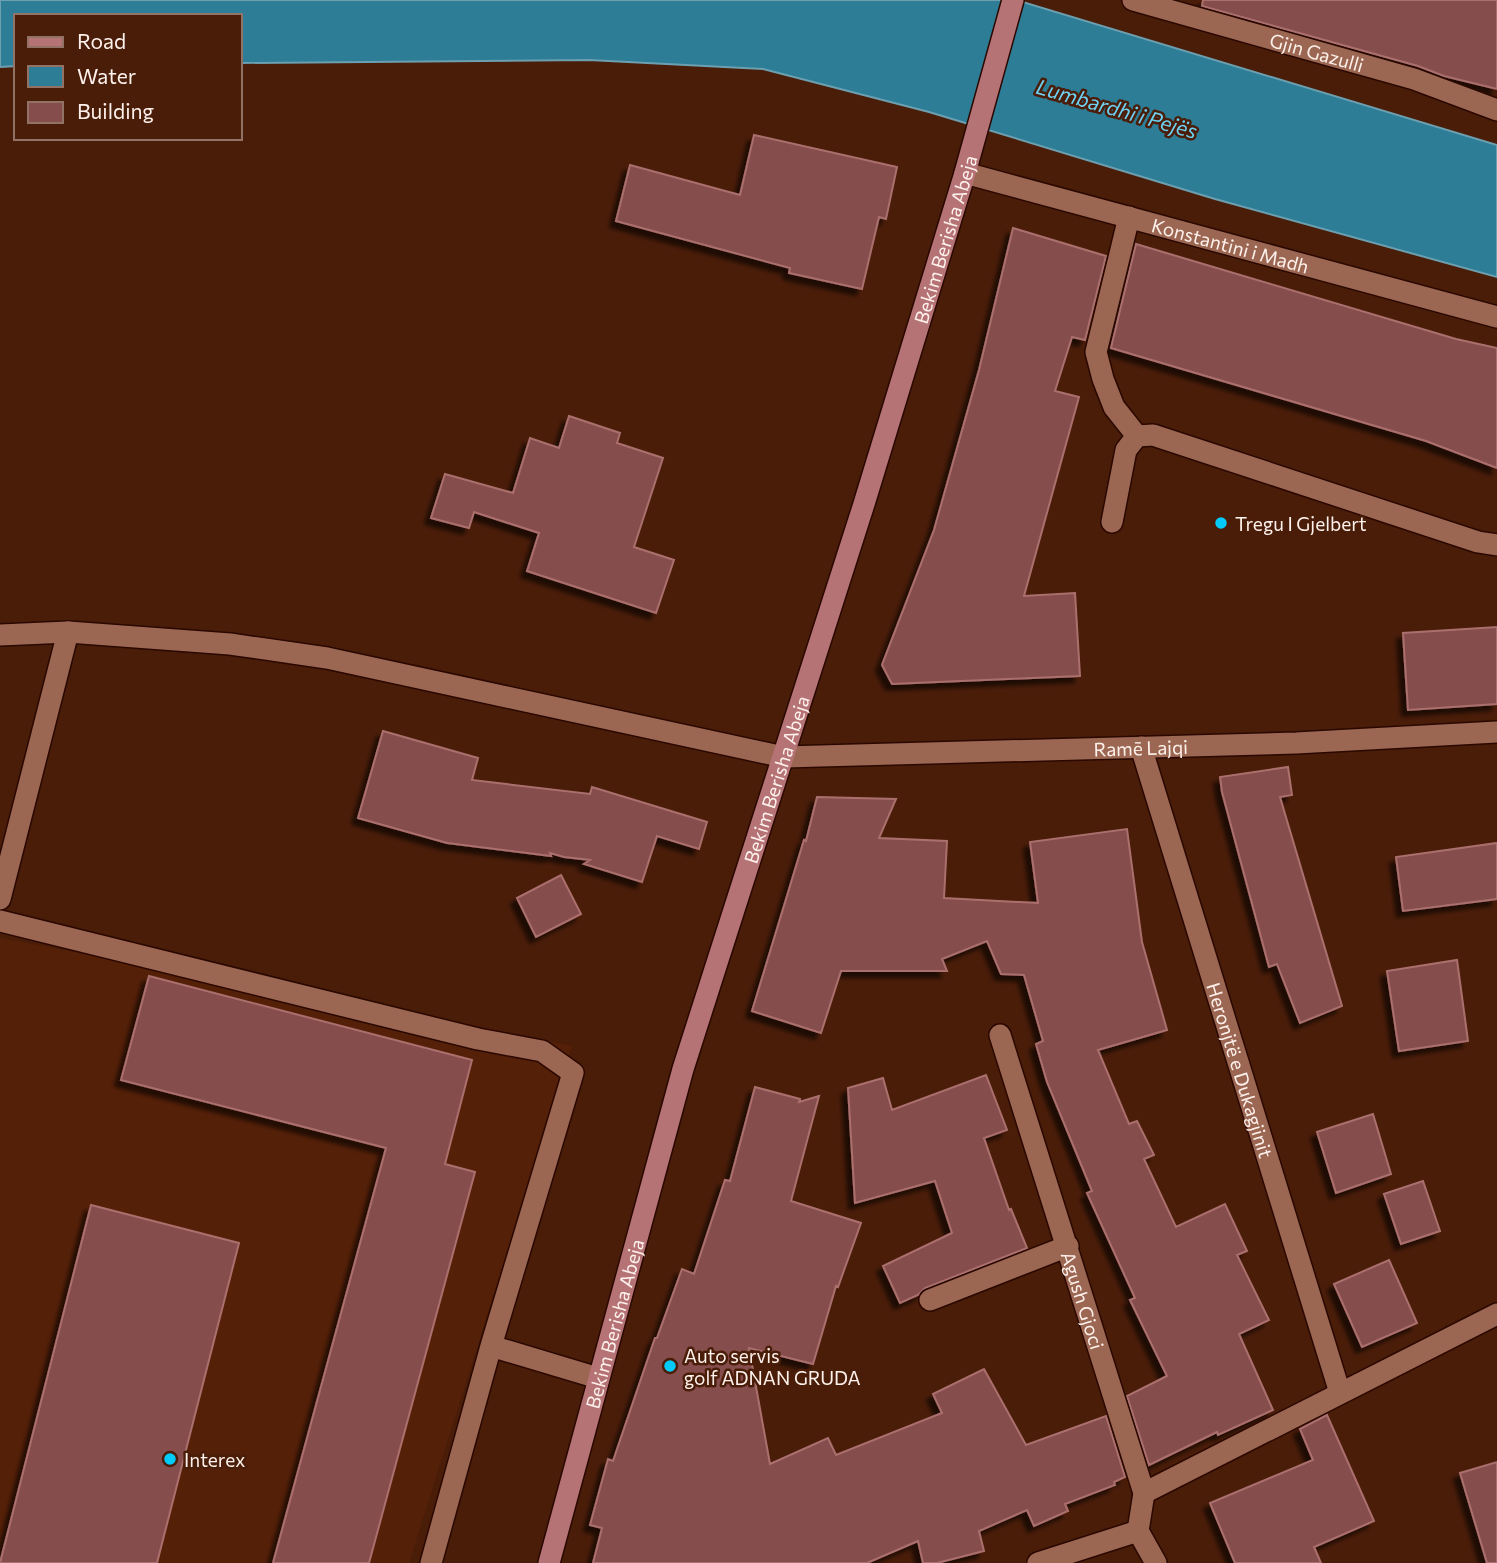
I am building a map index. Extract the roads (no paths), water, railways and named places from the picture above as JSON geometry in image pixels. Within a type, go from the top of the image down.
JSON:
[{"type":"street","name":"Bekim Berisha Abeja","points":[[549,1563],[683,1069],[784,757],[965,173],[1013,0]]},
{"type":"street","name":"Gjin Gazulli","points":[[1133,0],[1414,79],[1497,110]]},
{"type":"street","name":"Konstantini i Madh","points":[[965,173],[1497,317]]},
{"type":"street","points":[[1129,217],[1096,352],[1114,407],[1137,436]]},
{"type":"street","points":[[1112,522],[1126,450],[1137,436],[1153,435],[1478,542],[1497,545]]},
{"type":"street","points":[[0,898],[68,632]]},
{"type":"street","name":"Ramē Lajqi","points":[[0,635],[68,632],[230,644],[327,658],[784,757],[1297,743],[1497,732]]},
{"type":"street","name":"Heronjtë e Dukagjinit","points":[[1141,747],[1340,1393]]},
{"type":"street","points":[[0,921],[478,1039],[542,1051],[573,1073],[491,1346],[431,1563]]},
{"type":"street","name":"Agush Gjoci","points":[[1000,1035],[1144,1493],[1138,1531]]},
{"type":"street","points":[[930,1300],[1068,1247]]},
{"type":"street","points":[[1144,1493],[1497,1314]]},
{"type":"street","points":[[491,1346],[598,1378]]},
{"type":"street","points":[[1038,1563],[1138,1531],[1156,1563]]},
{"type":"water","name":"Lumbardhi i Pejës","points":[[0,0],[1016,0],[1497,145],[1497,277],[1215,199],[929,112],[763,69],[589,60],[242,63],[242,14],[14,14],[14,66],[0,67]]},
{"type":"place","name":"Tregu I Gjelbert","points":[[1221,523]]},
{"type":"place","name":"Auto servis golf ADNAN GRUDA","points":[[670,1366]]},
{"type":"place","name":"Interex","points":[[170,1459]]}]
